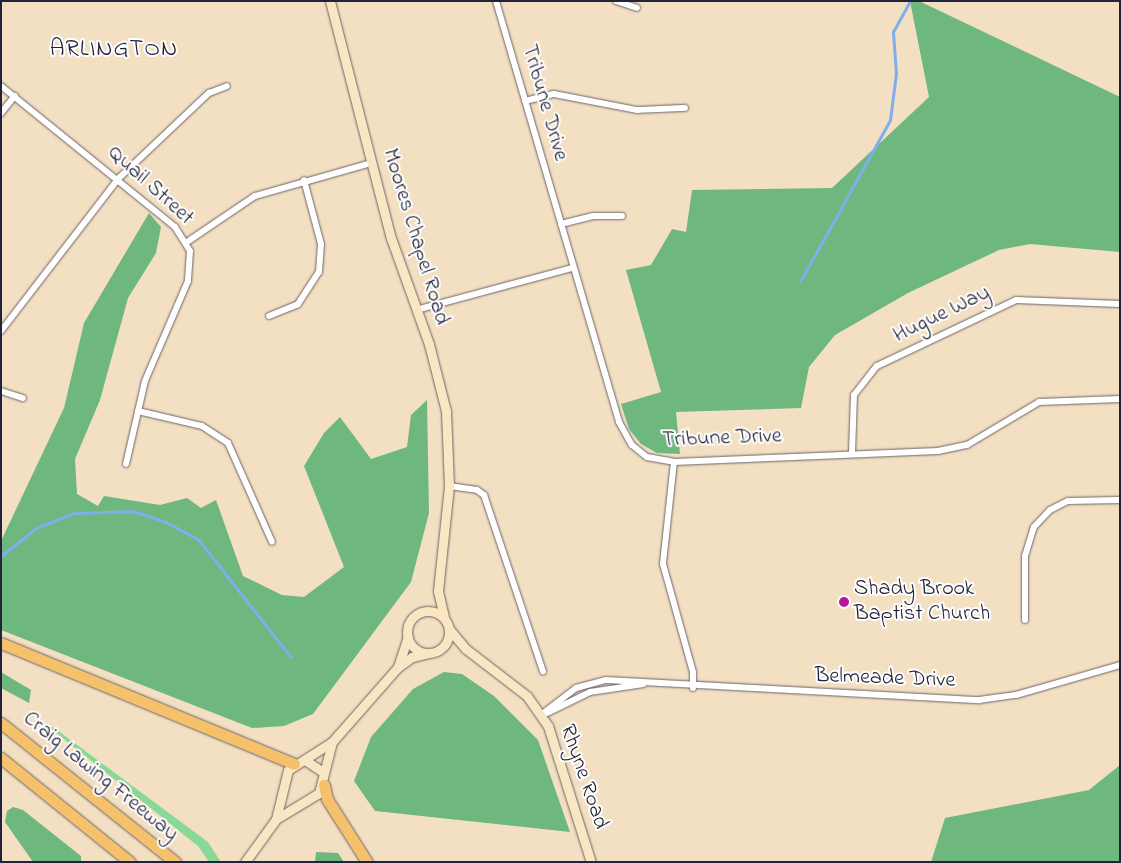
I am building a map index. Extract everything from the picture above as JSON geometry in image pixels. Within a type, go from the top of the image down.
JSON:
[{"type":"highway","points":[[1,643],[299,762]]},
{"type":"highway","name":"Craig Lawing Freeway","points":[[1,723],[175,862]]},
{"type":"highway","name":"Craig Lawing Freeway","points":[[1,758],[130,862]]},
{"type":"highway","points":[[324,785],[327,799],[367,862]]},
{"type":"main road","name":"Moores Chapel Road","points":[[330,1],[371,163],[446,411],[449,486],[438,591],[444,617]]},
{"type":"main road","points":[[398,667],[408,637],[409,623],[438,591]]},
{"type":"main road","points":[[408,637],[416,649],[433,652],[446,642],[449,629],[444,617],[432,611],[418,613]]},
{"type":"main road","name":"Rhyne Road","points":[[449,629],[466,649],[510,680],[541,715],[556,740],[591,862]]},
{"type":"main road","points":[[276,819],[284,777],[299,762],[332,742],[398,667],[412,656],[454,646],[466,649]]},
{"type":"main road","points":[[246,862],[276,819],[292,806],[314,798],[324,785],[323,772],[332,742]]},
{"type":"main road","points":[[299,762],[323,772]]},
{"type":"street","name":"Tribune Drive","points":[[496,1],[572,268],[623,432],[647,457],[674,462],[961,448],[1039,402],[1120,399]]},
{"type":"street","points":[[616,1],[637,8]]},
{"type":"street","name":"Quail Street","points":[[1,86],[119,178],[186,242],[191,260],[188,281],[162,334],[138,410],[126,464]]},
{"type":"street","points":[[1,331],[119,178],[209,93],[227,86]]},
{"type":"street","points":[[526,101],[554,94],[637,110],[685,108]]},
{"type":"street","points":[[1,113],[15,96]]},
{"type":"street","points":[[186,242],[251,198],[304,180],[371,163]]},
{"type":"street","points":[[269,316],[298,304],[319,272],[321,244],[304,180]]},
{"type":"street","points":[[561,224],[593,216],[622,216]]},
{"type":"street","points":[[416,310],[572,268]]},
{"type":"street","name":"Hugue Way","points":[[852,454],[854,395],[877,366],[1016,300],[1120,304]]},
{"type":"street","points":[[1,391],[23,398]]},
{"type":"street","points":[[138,410],[202,426],[228,443],[272,542]]},
{"type":"street","points":[[674,462],[663,564],[693,672],[693,688]]},
{"type":"street","points":[[449,486],[484,495],[542,671]]},
{"type":"street","points":[[1025,620],[1026,556],[1034,527],[1050,510],[1068,501],[1120,500]]},
{"type":"street","name":"Belmeade Drive","points":[[541,715],[561,697],[589,683],[979,700],[1016,695],[1120,665]]},
{"type":"green space","points":[[910,1],[919,1],[1120,97],[1120,252],[1030,244],[999,250],[908,293],[835,335],[809,367],[801,408],[676,412],[680,454],[657,453],[641,444],[629,429],[621,404],[661,392],[626,270],[651,265],[672,229],[686,232],[692,190],[832,188],[929,97]]},
{"type":"green space","points":[[149,213],[161,227],[156,253],[128,298],[100,400],[75,459],[77,494],[98,506],[104,496],[160,505],[187,498],[201,508],[216,500],[243,576],[282,595],[304,597],[344,567],[304,466],[324,433],[340,417],[371,459],[407,447],[411,415],[427,400],[429,513],[411,582],[313,714],[284,726],[252,728],[1,630],[1,541],[64,408],[84,323]]},
{"type":"green space","points":[[1,672],[31,690],[29,703],[1,688]]},
{"type":"green space","points":[[444,672],[462,674],[494,696],[538,740],[570,832],[375,811],[354,781],[371,737],[413,689]]},
{"type":"green space","points":[[53,727],[208,842],[221,862],[209,862],[198,846],[50,728]]},
{"type":"green space","points":[[1120,765],[1120,862],[931,862],[945,818],[1089,790]]},
{"type":"green space","points":[[13,807],[23,810],[81,856],[81,862],[33,862],[5,822],[7,811]]},
{"type":"green space","points":[[316,852],[338,853],[344,862],[315,862]]},
{"type":"waterway","points":[[800,282],[890,120],[896,74],[893,32],[910,1]]},
{"type":"waterway","points":[[1,556],[38,527],[75,513],[133,511],[164,521],[199,540],[291,657]]},
{"type":"place","name":"Shady Brook Baptist Church","points":[[844,602]]},
{"type":"district","name":"ARLINGTON","points":[[114,50]]}]
